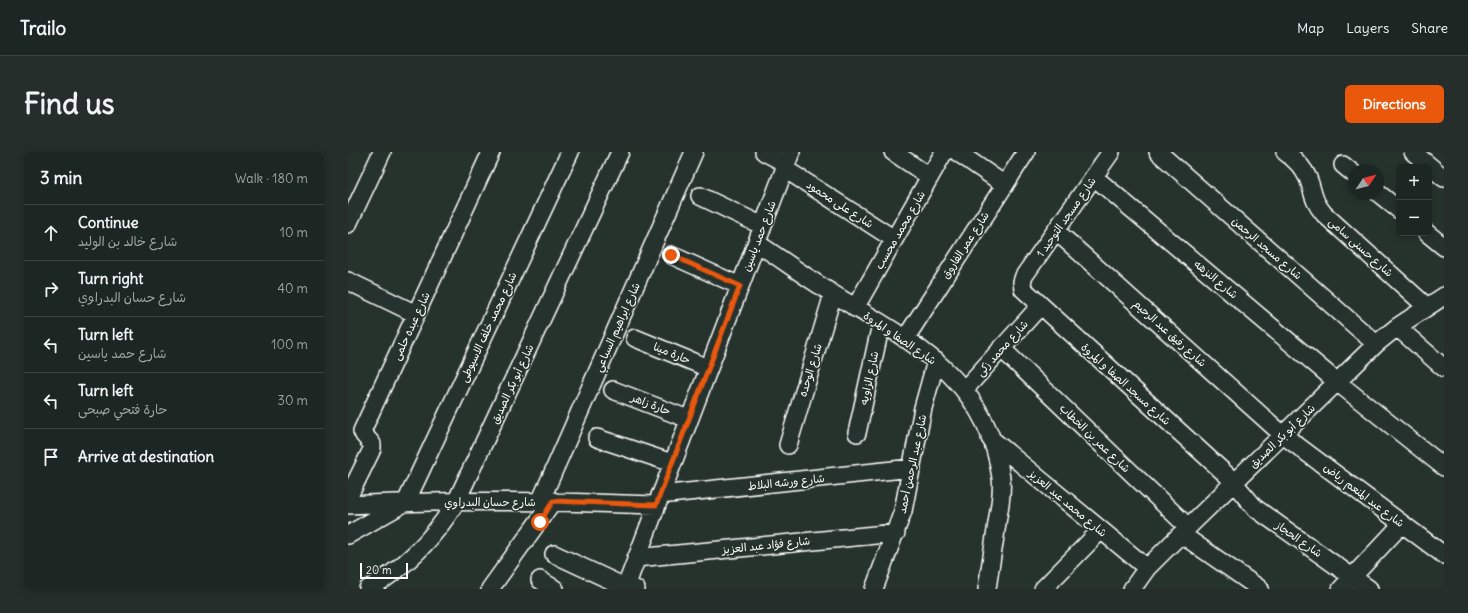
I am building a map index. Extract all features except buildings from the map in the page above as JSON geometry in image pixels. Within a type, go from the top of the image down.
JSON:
[{"type":"street","points":[[348,224],[382,152]]},
{"type":"street","name":"شارع عبده حلمى","points":[[348,498],[372,449],[372,444],[362,431],[491,152]]},
{"type":"street","name":"شارع محمد خلف الاسيوطى","points":[[406,502],[570,152]]},
{"type":"street","name":"شارع أبو بكر الصديق","points":[[370,588],[415,555],[434,533],[456,502],[620,152]]},
{"type":"street","name":"شارع ابراهيم السباعي","points":[[490,589],[546,501],[694,152]]},
{"type":"street","name":"شارع على محمود","points":[[764,152],[788,162],[894,239]]},
{"type":"street","points":[[893,152],[930,177]]},
{"type":"street","name":"شارع محمد محسب","points":[[855,308],[944,152]]},
{"type":"street","points":[[957,152],[1005,185]]},
{"type":"street","name":"شارع عمر الفاروق","points":[[905,339],[1026,152]]},
{"type":"street","name":"شارع مسجد التوحيد 1","points":[[1022,282],[1111,152]]},
{"type":"street","name":"شارع مسجد الرحمن","points":[[1158,152],[1376,344]]},
{"type":"street","name":"شارع حسنى سامى","points":[[1285,152],[1296,160],[1308,179],[1314,201],[1324,214],[1427,307]]},
{"type":"street","points":[[1413,152],[1444,178]]},
{"type":"street","name":"شارع حمد ياسين","points":[[629,588],[636,558],[688,419],[788,162]]},
{"type":"street","name":"شارع النزهه","points":[[1094,177],[1338,382],[1444,467]]},
{"type":"street","points":[[700,196],[763,226]]},
{"type":"street","points":[[1384,198],[1396,208]]},
{"type":"street","name":"شارع رفيق عبد الرحيم","points":[[1056,231],[1283,435]]},
{"type":"street","points":[[1431,236],[1444,247]]},
{"type":"street","name":"شارع الصفا و المروة","points":[[757,243],[833,294],[905,339],[936,361],[964,390],[980,415],[990,438],[1001,479],[1001,499],[987,589]]},
{"type":"street","points":[[671,255],[740,286]]},
{"type":"street","points":[[348,281],[416,314]]},
{"type":"street","name":"شارع مسجد الصفا و المروة","points":[[1022,282],[1022,289],[1234,483]]},
{"type":"street","name":"شارع الوحده","points":[[788,445],[833,294]]},
{"type":"street","name":"شارع أبو بكر الصديق","points":[[1141,582],[1184,530],[1376,344],[1397,327],[1444,296]]},
{"type":"street","name":"شارع محمد زكى","points":[[964,390],[1040,306]]},
{"type":"street","name":"شارع الزاويه","points":[[857,433],[881,324]]},
{"type":"street","points":[[1397,327],[1444,368]]},
{"type":"street","name":"حارة مينا","points":[[635,338],[708,368]]},
{"type":"street","name":"شارع عمر بن الخطاب","points":[[1002,348],[1184,530],[1260,589]]},
{"type":"street","name":"شارع عبد الرحمن أحمد","points":[[874,589],[896,533],[905,504],[923,408],[936,361]]},
{"type":"street","name":"حارة زاهر","points":[[613,390],[688,419]]},
{"type":"street","name":"شارع عبد المنعم رياض","points":[[1283,435],[1444,555]]},
{"type":"street","points":[[597,438],[672,463]]},
{"type":"street","name":"شارع محمد عبد العزيز","points":[[990,438],[1101,530],[1141,582]]},
{"type":"street","name":"شارع ورشه البلاط","points":[[658,500],[912,468]]},
{"type":"street","name":"شارع الحجاز","points":[[1234,483],[1243,496],[1255,508],[1347,583],[1369,589]]},
{"type":"street","name":"شارع حسان البدراوي","points":[[348,505],[406,502],[658,500]]},
{"type":"street","points":[[348,535],[406,502]]},
{"type":"street","points":[[1347,583],[1402,524]]},
{"type":"street","points":[[1043,589],[1101,530]]},
{"type":"street","name":"شارع فؤاد عبد العزيز","points":[[636,558],[896,533]]},
{"type":"street","points":[[554,554],[629,588]]},
{"type":"route","points":[[540,522],[553,501],[656,505],[740,286],[671,255]]}]
